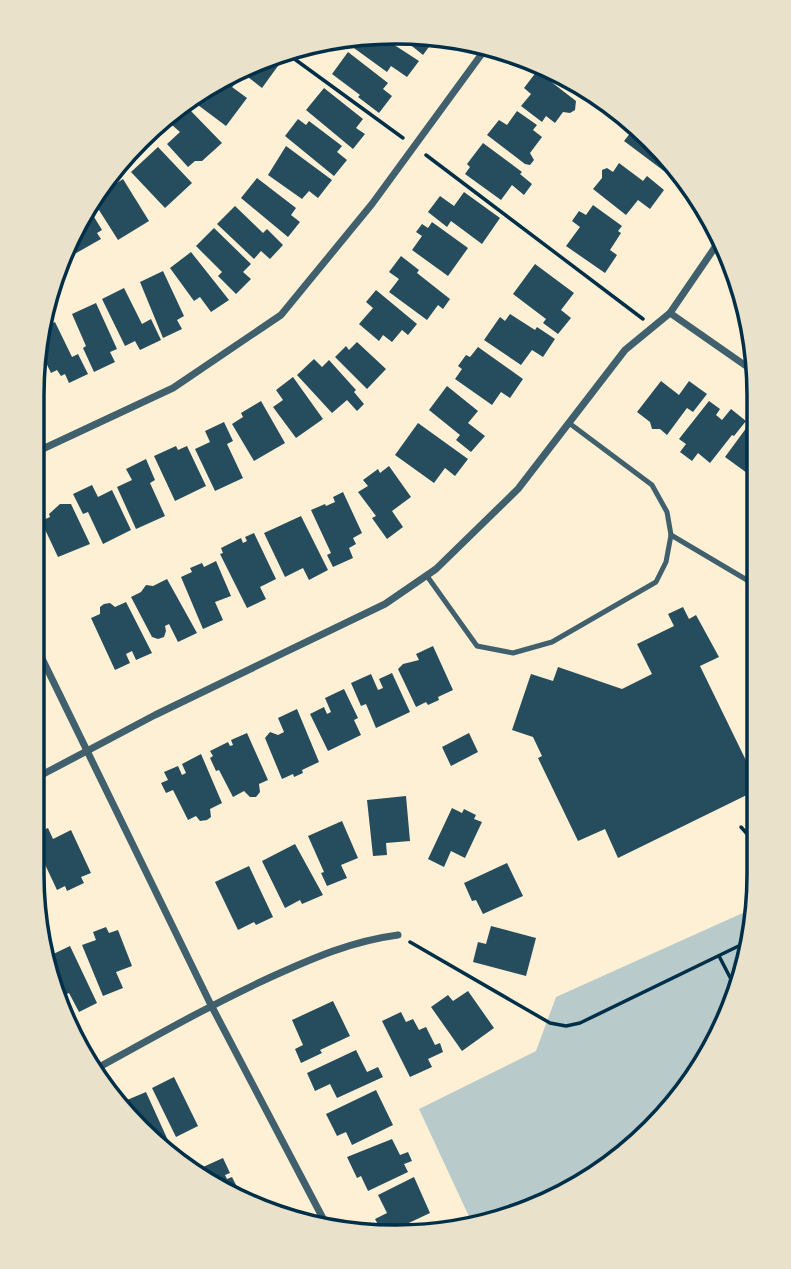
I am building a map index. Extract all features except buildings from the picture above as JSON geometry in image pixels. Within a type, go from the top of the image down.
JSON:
[{"type":"street","points":[[44,448],[173,388],[281,315],[372,204],[481,55]]},
{"type":"street","points":[[44,774],[85,750],[385,604],[436,569],[518,489],[625,350],[670,313],[714,248]]},
{"type":"street","points":[[670,313],[745,366]]},
{"type":"street","points":[[44,663],[211,1005],[322,1217]]},
{"type":"street","points":[[101,1066],[211,1005],[331,950],[369,939],[398,935]]},
{"type":"lane","points":[[427,576],[477,646],[513,653],[552,642],[656,582],[666,562],[671,535],[667,512],[652,485],[569,424]]},
{"type":"lane","points":[[671,535],[747,581]]},
{"type":"path","points":[[294,59],[653,326]]},
{"type":"path","points":[[741,827],[747,834]]},
{"type":"path","points":[[398,935],[550,1023],[566,1026],[580,1023],[739,946]]},
{"type":"path","points":[[719,956],[731,979]]},
{"type":"shaded area","points":[[745,912],[729,987],[711,1029],[688,1069],[660,1105],[610,1153],[571,1178],[509,1207],[469,1217],[419,1109],[536,1051],[556,997]]}]
